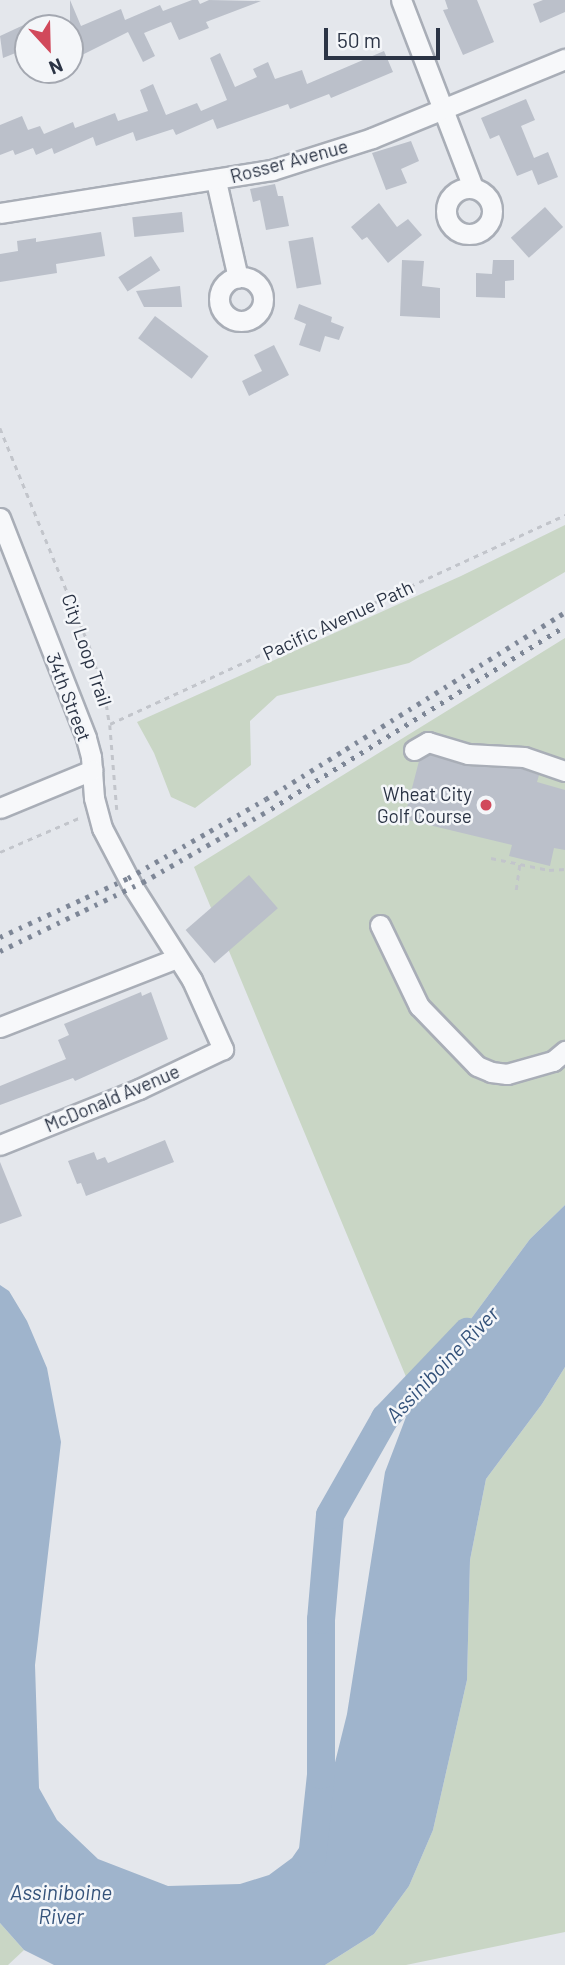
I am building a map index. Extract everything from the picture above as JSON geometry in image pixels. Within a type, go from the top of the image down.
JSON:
[{"type":"street","points":[[401,0],[472,188]]},
{"type":"street","name":"Rosser Avenue","points":[[0,213],[216,181],[317,157],[565,59]]},
{"type":"street","points":[[216,181],[237,278]]},
{"type":"street","name":"34th Street","points":[[0,518],[86,738],[96,810],[130,882],[192,980],[223,1049]]},
{"type":"street","points":[[414,750],[428,742],[468,754],[524,757],[565,771]]},
{"type":"street","points":[[0,808],[92,770]]},
{"type":"street","points":[[380,925],[419,1006],[477,1066],[491,1072],[507,1074],[553,1061],[565,1051]]},
{"type":"street","points":[[0,1027],[177,958]]},
{"type":"street","name":"McDonald Avenue","points":[[0,1144],[139,1089],[223,1049]]},
{"type":"path","name":"City Loop Trail","points":[[0,428],[89,645],[110,724],[116,801],[0,852]]},
{"type":"path","name":"Pacific Avenue Path","points":[[110,724],[565,515]]},
{"type":"path","points":[[491,858],[549,870],[565,869]]},
{"type":"path","points":[[516,890],[520,862]]},
{"type":"green space","points":[[565,525],[565,572],[409,663],[277,696],[250,721],[251,765],[195,808],[171,797],[154,753],[137,722],[461,576]]},
{"type":"green space","name":"Wheat City Golf Course","points":[[565,638],[565,1205],[530,1239],[414,1396],[194,867]]},
{"type":"green space","points":[[565,1367],[565,1932],[406,1965],[325,1965],[374,1934],[409,1886],[433,1830],[467,1680],[470,1560],[486,1479],[542,1404]]},
{"type":"green space","points":[[0,1923],[24,1950],[8,1965],[0,1965]]},
{"type":"water","name":"Assiniboine River","points":[[565,1205],[565,1367],[542,1404],[486,1479],[470,1560],[467,1680],[433,1830],[409,1886],[374,1934],[325,1965],[54,1965],[24,1950],[0,1923],[0,1285],[9,1291],[27,1321],[47,1368],[61,1442],[35,1665],[39,1788],[57,1820],[98,1859],[168,1886],[240,1884],[269,1875],[292,1858],[322,1815],[347,1714],[385,1472],[414,1396],[530,1239]]},
{"type":"building","points":[[70,0],[76,14],[70,14]]},
{"type":"building","points":[[192,0],[198,0],[200,4],[209,0],[261,1],[206,22],[209,28],[179,40],[171,22],[144,33],[155,56],[143,62],[128,32],[84,54],[84,25],[121,9],[125,20],[160,5],[163,11]]},
{"type":"building","points":[[445,0],[477,0],[494,42],[463,55],[443,10],[448,9]]},
{"type":"building","points":[[543,0],[565,0],[565,12],[540,23],[533,4]]},
{"type":"building","points":[[14,30],[14,54],[3,58],[0,36]]},
{"type":"building","points":[[384,51],[393,72],[331,98],[329,94],[290,109],[288,104],[217,129],[213,119],[176,135],[173,129],[136,141],[133,132],[96,146],[93,137],[54,154],[52,148],[36,155],[33,148],[15,155],[13,150],[0,155],[0,125],[22,116],[28,130],[40,126],[44,134],[73,122],[75,128],[115,113],[118,121],[148,111],[140,90],[153,84],[166,115],[197,103],[201,111],[227,100],[210,58],[220,53],[235,87],[257,77],[253,69],[268,62],[275,79],[302,70],[307,84]]},
{"type":"building","points":[[526,99],[535,120],[521,126],[534,158],[548,152],[558,177],[538,185],[532,170],[517,176],[499,135],[490,139],[481,118]]},
{"type":"building","points":[[411,141],[419,161],[401,169],[407,183],[386,190],[372,153]]},
{"type":"building","points":[[275,184],[278,196],[283,196],[289,226],[266,230],[260,200],[253,202],[250,189]]},
{"type":"building","points":[[379,203],[397,227],[408,219],[422,235],[388,263],[367,237],[362,240],[351,227]]},
{"type":"building","points":[[545,207],[563,227],[529,258],[511,238]]},
{"type":"building","points":[[182,212],[184,232],[134,237],[132,217]]},
{"type":"building","points":[[101,232],[105,256],[56,264],[57,273],[0,282],[0,254],[18,251],[17,241],[36,238],[36,242]]},
{"type":"building","points":[[313,237],[321,284],[297,289],[288,241]]},
{"type":"building","points":[[151,256],[160,270],[128,291],[118,277]]},
{"type":"building","points":[[402,260],[424,261],[422,286],[440,288],[440,318],[400,316]]},
{"type":"building","points":[[493,260],[514,260],[514,280],[505,281],[505,298],[476,297],[476,273],[492,274]]},
{"type":"building","points":[[180,286],[182,307],[144,307],[136,291]]},
{"type":"building","points":[[299,304],[332,317],[331,322],[344,327],[339,340],[325,336],[320,352],[299,345],[306,324],[294,319]]},
{"type":"building","points":[[155,316],[209,356],[192,379],[138,338]]},
{"type":"building","points":[[274,345],[289,375],[249,396],[242,381],[262,371],[254,355]]},
{"type":"building","name":"Wheat City Golf Course","points":[[430,755],[467,766],[522,769],[539,775],[537,782],[565,790],[565,850],[554,848],[550,866],[509,856],[512,845],[404,819],[419,761]]},
{"type":"building","points":[[249,875],[278,908],[214,963],[186,930]]},
{"type":"building","points":[[141,992],[142,996],[151,992],[168,1039],[75,1081],[73,1078],[0,1105],[0,1086],[66,1059],[58,1040],[69,1035],[64,1024]]},
{"type":"building","points":[[165,1140],[174,1162],[86,1196],[81,1183],[77,1184],[68,1161],[94,1152],[97,1160],[105,1157],[108,1163]]},
{"type":"building","points":[[0,1162],[22,1216],[0,1224]]},
{"type":"waterway","name":"Assiniboine River","points":[[312,1859],[321,1775],[321,1620],[330,1515],[385,1418],[467,1332]]},
{"type":"railway","points":[[0,937],[128,878],[266,799],[565,612]]},
{"type":"railway","points":[[0,951],[143,882],[271,809],[565,626]]},
{"type":"place","name":"Wheat City Golf Course","points":[[486,805]]}]
